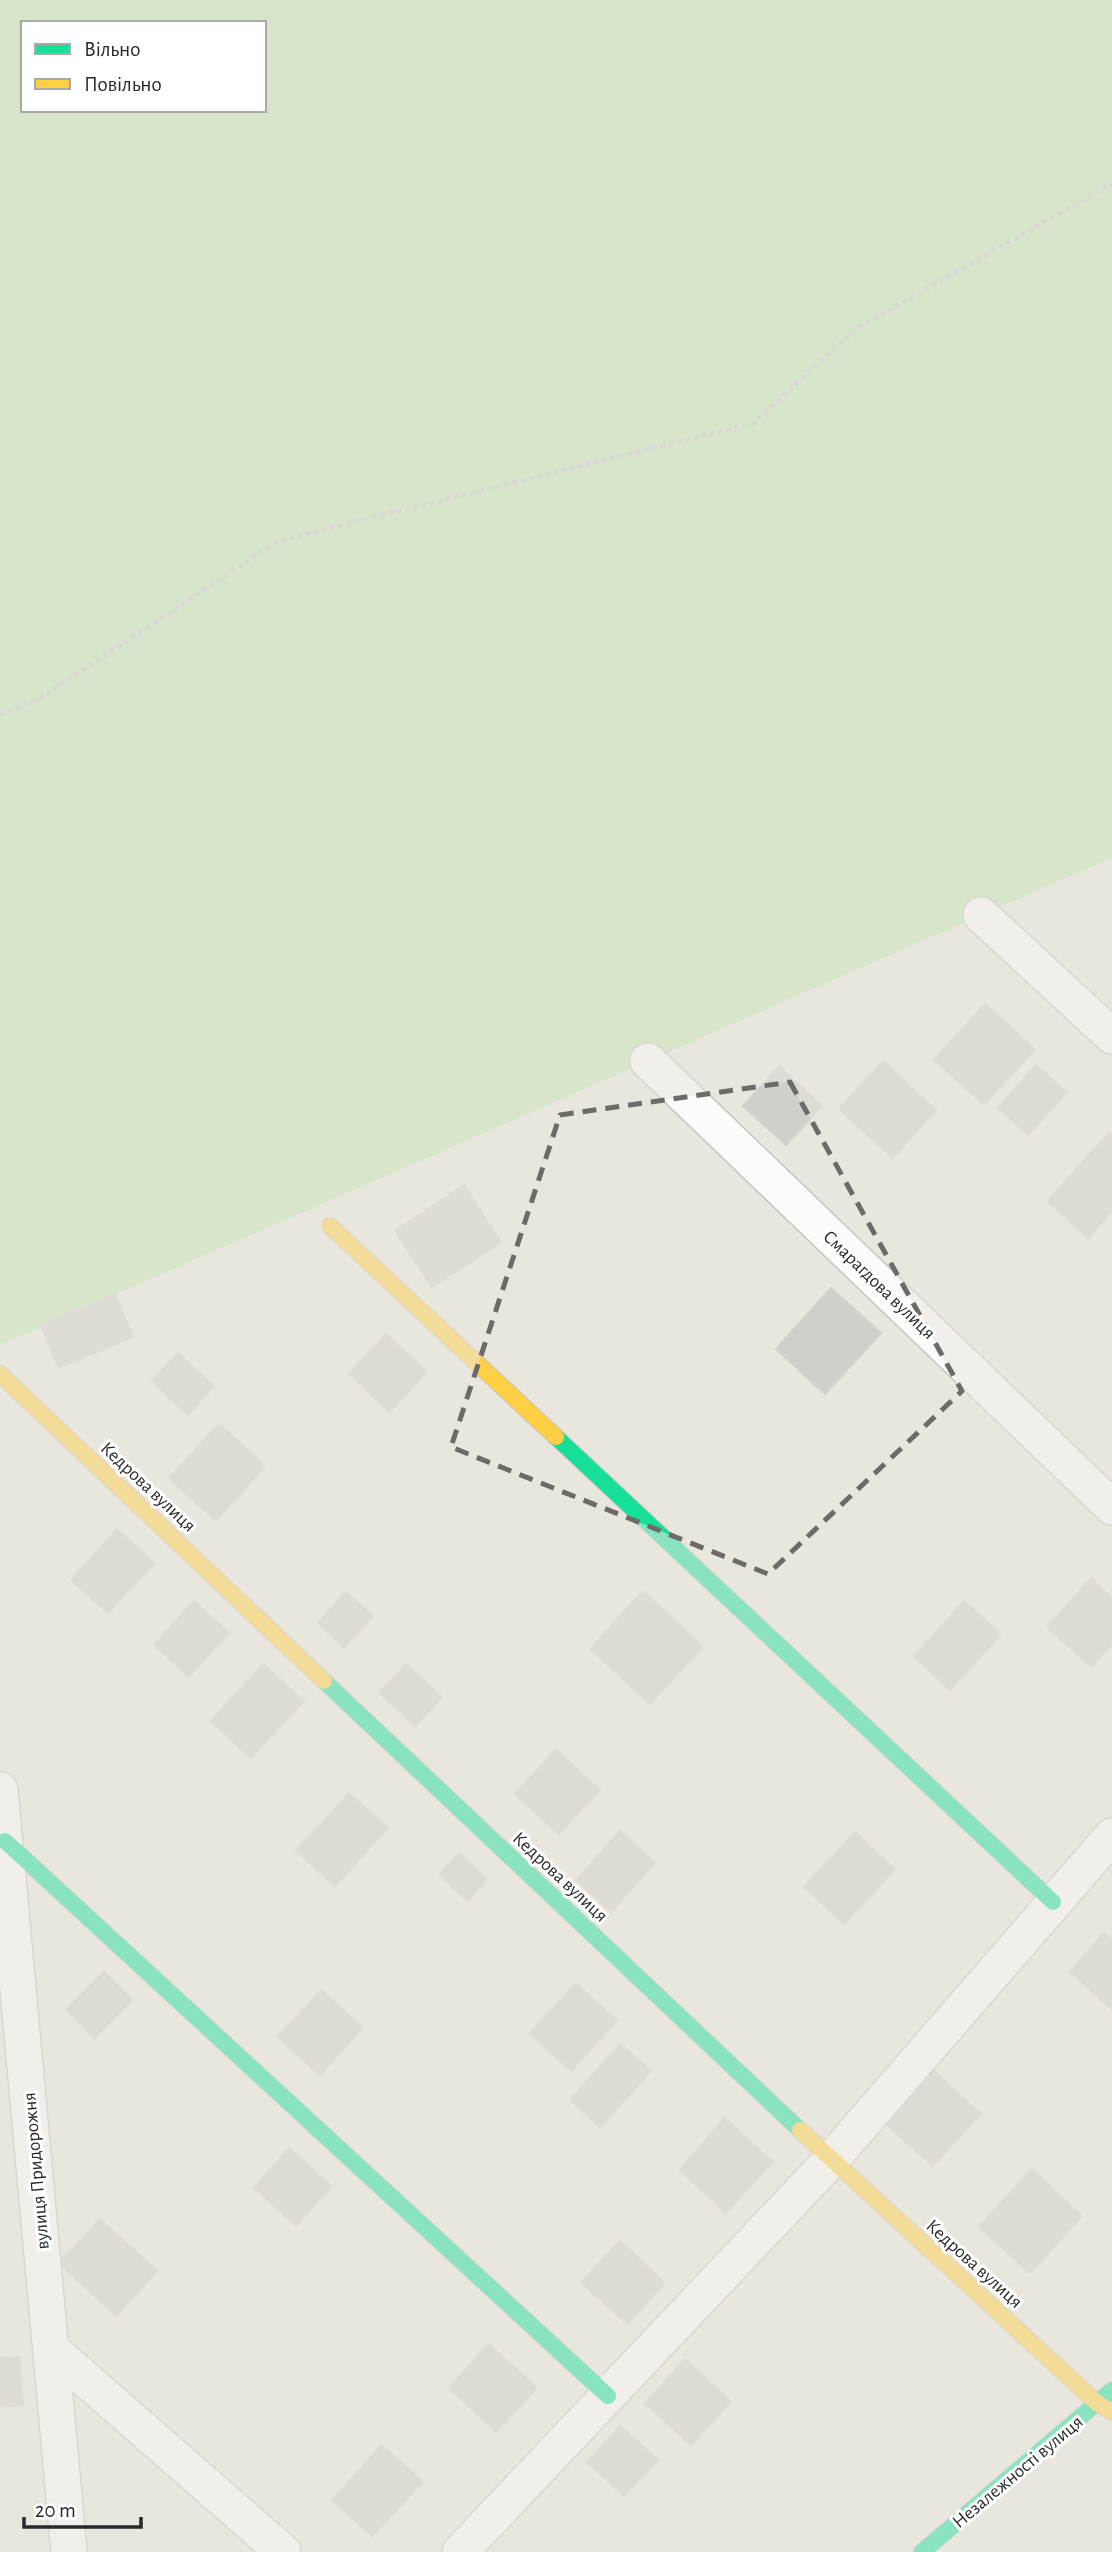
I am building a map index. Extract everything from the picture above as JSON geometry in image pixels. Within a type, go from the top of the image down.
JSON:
[{"type":"street","points":[[981,915],[1112,1037]]},
{"type":"street","name":"Смарагдова вулиця","points":[[648,1061],[1112,1507]]},
{"type":"street","points":[[330,1226],[1053,1902]]},
{"type":"street","name":"Кедрова вулиця","points":[[0,1374],[831,2160],[1107,2402]]},
{"type":"street","name":"вулиця Придорожня","points":[[0,1790],[69,2552]]},
{"type":"street","points":[[460,2552],[831,2160],[1112,1836]]},
{"type":"street","points":[[5,1841],[608,2396]]},
{"type":"street","points":[[51,2349],[283,2552]]},
{"type":"street","name":"Незалежності вулиця","points":[[922,2552],[1107,2402]]},
{"type":"path","points":[[0,715],[42,696],[278,541],[754,423],[855,329],[1112,184]]},
{"type":"highlighted area","points":[[790,1082],[962,1391],[768,1574],[451,1447],[560,1115]]},
{"type":"green space","points":[[0,0],[1112,0],[1112,858],[0,1345]]},
{"type":"building","points":[[985,1004],[1035,1049],[984,1105],[934,1059]]},
{"type":"building","points":[[883,1061],[936,1110],[893,1158],[839,1109]]},
{"type":"building","points":[[1036,1065],[1067,1093],[1028,1135],[998,1107]]},
{"type":"building","points":[[779,1066],[822,1106],[786,1145],[743,1106]]},
{"type":"building","points":[[1110,1132],[1112,1211],[1088,1238],[1047,1201]]},
{"type":"building","points":[[464,1185],[501,1242],[432,1287],[395,1231]]},
{"type":"building","points":[[831,1288],[881,1333],[825,1394],[776,1349]]},
{"type":"building","points":[[115,1294],[133,1337],[59,1368],[41,1325]]},
{"type":"building","points":[[386,1334],[427,1372],[390,1412],[349,1374]]},
{"type":"building","points":[[178,1353],[214,1386],[188,1415],[152,1381]]},
{"type":"building","points":[[219,1424],[265,1466],[216,1521],[169,1478]]},
{"type":"building","points":[[117,1529],[154,1563],[108,1613],[71,1580]]},
{"type":"building","points":[[1091,1578],[1112,1598],[1112,1644],[1091,1667],[1047,1627]]},
{"type":"building","points":[[643,1591],[703,1647],[650,1704],[590,1649]]},
{"type":"building","points":[[346,1592],[373,1616],[344,1648],[318,1623]]},
{"type":"building","points":[[194,1601],[229,1633],[189,1677],[154,1645]]},
{"type":"building","points":[[964,1601],[1001,1634],[950,1690],[914,1656]]},
{"type":"building","points":[[263,1664],[304,1701],[251,1758],[211,1721]]},
{"type":"building","points":[[406,1664],[442,1697],[415,1726],[379,1693]]},
{"type":"building","points":[[556,1750],[600,1790],[559,1834],[515,1794]]},
{"type":"building","points":[[349,1793],[388,1828],[335,1886],[296,1851]]},
{"type":"building","points":[[620,1831],[655,1863],[611,1912],[576,1880]]},
{"type":"building","points":[[855,1832],[895,1869],[844,1924],[804,1887]]},
{"type":"building","points":[[459,1853],[487,1880],[467,1901],[439,1874]]},
{"type":"building","points":[[1104,1933],[1112,1940],[1112,2010],[1070,1971]]},
{"type":"building","points":[[104,1972],[132,2000],[94,2038],[66,2010]]},
{"type":"building","points":[[576,1983],[617,2021],[571,2071],[530,2033]]},
{"type":"building","points":[[321,1990],[363,2028],[320,2075],[278,2037]]},
{"type":"building","points":[[621,2044],[651,2071],[600,2127],[570,2100]]},
{"type":"building","points":[[934,2071],[981,2114],[933,2166],[886,2124]]},
{"type":"building","points":[[725,2118],[773,2162],[726,2213],[679,2170]]},
{"type":"building","points":[[289,2148],[332,2186],[296,2226],[254,2187]]},
{"type":"building","points":[[1032,2169],[1082,2216],[1030,2273],[979,2227]]},
{"type":"building","points":[[100,2219],[157,2271],[116,2316],[59,2263]]},
{"type":"building","points":[[620,2241],[665,2283],[627,2324],[581,2282]]},
{"type":"building","points":[[489,2344],[537,2388],[496,2432],[449,2388]]},
{"type":"building","points":[[19,2357],[23,2405],[0,2407],[0,2358]]},
{"type":"building","points":[[685,2359],[731,2401],[691,2445],[645,2403]]},
{"type":"building","points":[[620,2426],[658,2460],[624,2496],[587,2462]]},
{"type":"building","points":[[382,2445],[423,2482],[372,2536],[332,2500]]},
{"type":"traffic: fast","points":[[556,1437],[1053,1902]]},
{"type":"traffic: fast","points":[[324,1681],[800,2130]]},
{"type":"traffic: fast","points":[[5,1841],[608,2396]]},
{"type":"traffic: fast","points":[[922,2552],[1112,2390]]},
{"type":"traffic: slow","points":[[330,1226],[556,1437]]},
{"type":"traffic: slow","points":[[0,1374],[324,1681]]},
{"type":"traffic: slow","points":[[800,2130],[1097,2403],[1112,2412]]}]
